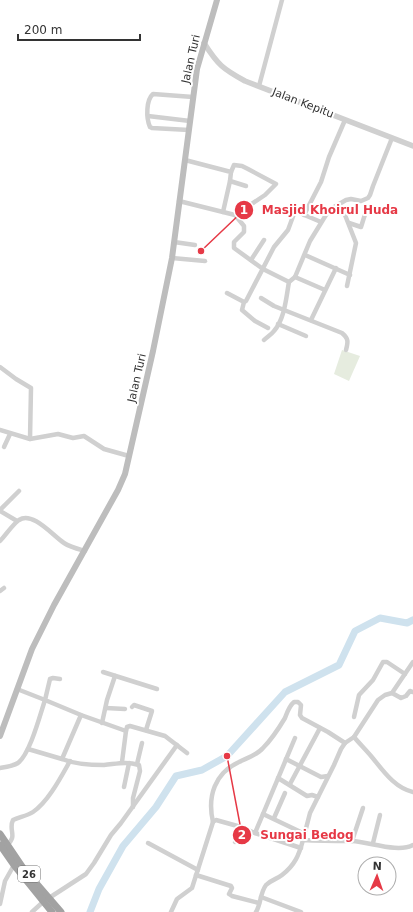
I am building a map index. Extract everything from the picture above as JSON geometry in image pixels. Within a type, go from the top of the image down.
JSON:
[{"type":"highway","name":"26","points":[[0,834],[3,845],[14,865],[46,900],[61,912]]},
{"type":"highway","name":"26","points":[[3,845],[23,868],[46,900],[52,912]]},
{"type":"main road","name":"Jalan Turi","points":[[0,736],[34,645],[54,605],[118,490],[125,474],[153,351],[172,258],[197,69],[217,0]]},
{"type":"street","points":[[259,86],[282,0]]},
{"type":"street","name":"Jalan Kepitu","points":[[204,43],[212,56],[223,69],[245,81],[413,146]]},
{"type":"street","points":[[201,55],[203,52],[206,52],[212,56]]},
{"type":"street","points":[[189,130],[152,128],[148,124],[148,100],[153,94],[193,97]]},
{"type":"street","points":[[148,116],[190,121]]},
{"type":"street","points":[[304,215],[321,182],[329,157],[345,120]]},
{"type":"street","points":[[264,340],[274,332],[278,324],[284,309],[290,282],[295,277],[310,241],[321,222],[329,210],[346,200],[351,199],[361,201],[368,198],[392,138]]},
{"type":"street","points":[[185,160],[232,172]]},
{"type":"street","points":[[222,212],[234,165],[242,166],[276,184],[265,194],[235,215]]},
{"type":"street","points":[[230,181],[246,186]]},
{"type":"street","points":[[179,201],[235,215],[244,226],[244,232],[234,242],[234,248],[263,269],[290,282]]},
{"type":"street","points":[[338,205],[349,223],[356,243],[347,286]]},
{"type":"street","points":[[349,223],[361,227],[367,208]]},
{"type":"street","points":[[268,328],[255,321],[242,310],[244,302],[246,301],[275,245],[288,230],[295,211],[321,222]]},
{"type":"street","points":[[252,260],[264,240]]},
{"type":"street","points":[[174,242],[195,245]]},
{"type":"street","points":[[305,255],[350,275]]},
{"type":"street","points":[[172,258],[205,261]]},
{"type":"street","points":[[311,320],[336,268]]},
{"type":"street","points":[[295,277],[325,290]]},
{"type":"street","points":[[227,293],[244,302]]},
{"type":"street","points":[[261,298],[274,306],[342,333],[347,338],[348,342],[346,350]]},
{"type":"street","points":[[278,324],[306,336]]},
{"type":"street","points":[[0,367],[31,388],[30,439]]},
{"type":"street","points":[[0,430],[30,439],[58,434],[73,438],[83,436],[104,449],[129,456]]},
{"type":"street","points":[[4,447],[10,434]]},
{"type":"street","points":[[17,521],[0,511],[19,491]]},
{"type":"street","points":[[0,541],[17,521],[25,518],[37,522],[66,544],[85,551]]},
{"type":"street","points":[[354,717],[359,695],[373,680],[383,662],[387,662],[404,674]]},
{"type":"street","points":[[256,912],[266,885],[282,875],[293,865],[299,856],[310,813],[341,748],[345,743],[354,737],[378,700],[385,695],[392,693],[413,662]]},
{"type":"street","points":[[103,672],[157,689]]},
{"type":"street","points":[[102,723],[115,676]]},
{"type":"street","points":[[0,768],[9,767],[19,762],[28,749],[45,700],[50,679],[60,679]]},
{"type":"street","points":[[17,689],[81,715],[126,731]]},
{"type":"street","points":[[392,693],[401,698],[406,696],[410,691],[413,692]]},
{"type":"street","points":[[172,912],[177,899],[192,888],[213,822],[211,813],[213,793],[221,773],[228,767],[260,752],[284,719],[292,703],[299,703],[302,718],[345,743]]},
{"type":"street","points":[[132,707],[135,706],[152,711],[146,730]]},
{"type":"street","points":[[106,708],[125,709]]},
{"type":"street","points":[[62,759],[81,715]]},
{"type":"street","points":[[122,762],[126,731],[130,726],[165,736],[187,752]]},
{"type":"street","points":[[290,784],[320,728]]},
{"type":"street","points":[[354,737],[389,777],[399,786],[413,792]]},
{"type":"street","points":[[255,833],[295,738]]},
{"type":"street","points":[[133,807],[133,798],[140,771],[140,767],[137,764],[142,744]]},
{"type":"street","points":[[32,912],[46,900],[86,874],[111,835],[177,745]]},
{"type":"street","points":[[28,749],[70,761],[103,765],[122,762],[137,764]]},
{"type":"street","points":[[286,759],[321,777],[328,776]]},
{"type":"street","points":[[3,845],[12,838],[12,822],[39,807],[54,788],[70,761]]},
{"type":"street","points":[[124,787],[129,763]]},
{"type":"street","points":[[278,778],[290,784],[307,796],[312,795],[318,797]]},
{"type":"street","points":[[274,818],[285,793]]},
{"type":"street","points":[[352,841],[362,808]]},
{"type":"street","points":[[263,814],[305,834]]},
{"type":"street","points":[[373,843],[380,816]]},
{"type":"street","points":[[213,822],[216,820],[241,827],[301,848]]},
{"type":"street","points":[[235,842],[241,827]]},
{"type":"street","points":[[303,840],[352,841],[400,848],[409,847],[413,844]]},
{"type":"street","points":[[148,842],[197,872],[231,886],[232,888],[230,894],[232,896],[259,903]]},
{"type":"street","points":[[0,904],[5,880],[14,865]]},
{"type":"street","points":[[261,897],[301,912]]},
{"type":"shaded area","points":[[342,350],[360,356],[349,381],[334,374]]},
{"type":"waterway","points":[[90,912],[99,889],[123,846],[156,807],[176,776],[202,770],[227,756],[285,692],[339,665],[355,631],[380,618],[407,623],[413,620]]},
{"type":"place","name":"Masjid Khoirul Huda","points":[[201,251]]},
{"type":"place","name":"Sungai Bedog","points":[[227,756]]}]
